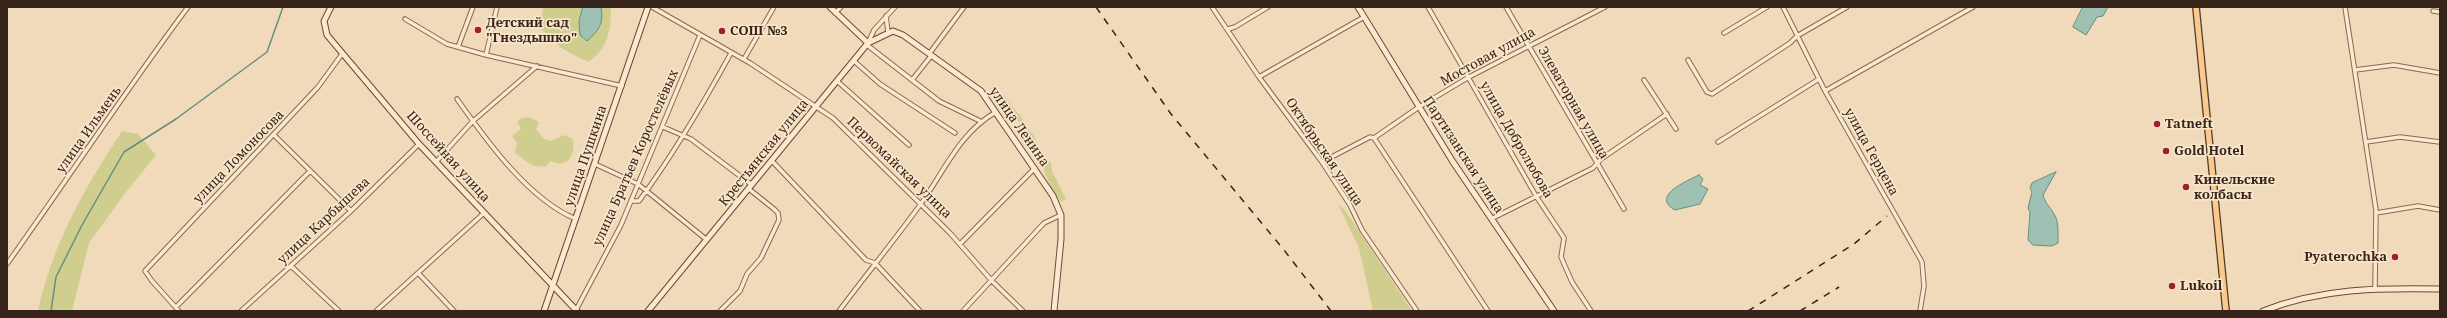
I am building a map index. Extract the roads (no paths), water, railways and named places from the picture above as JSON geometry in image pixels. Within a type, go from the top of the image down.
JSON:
[{"type":"main road","points":[[2196,7],[2226,311]]},
{"type":"street","name":"улица Ильмень","points":[[7,264],[80,162],[97,132],[112,115],[188,7]]},
{"type":"street","name":"Шоссейная улица","points":[[331,7],[324,21],[325,29],[342,54],[419,144],[553,288],[577,310]]},
{"type":"street","points":[[458,47],[473,7]]},
{"type":"street","points":[[486,56],[497,7]]},
{"type":"street","name":"улица Пушкина","points":[[544,311],[648,7]]},
{"type":"street","name":"Первомайская улица","points":[[652,7],[744,59],[833,118],[960,244],[992,281],[1023,311]]},
{"type":"street","points":[[744,59],[774,7]]},
{"type":"street","points":[[830,7],[867,44],[939,101],[980,121]]},
{"type":"street","points":[[835,13],[841,7]]},
{"type":"street","name":"Крестьянская улица","points":[[648,311],[773,162],[854,61],[867,44],[874,30],[895,7]]},
{"type":"street","points":[[912,80],[964,7]]},
{"type":"street","name":"Октябрьская улица","points":[[1212,7],[1259,77],[1322,162],[1350,205],[1362,230],[1417,311]]},
{"type":"street","points":[[1228,29],[1235,27],[1268,7]]},
{"type":"street","name":"Партизанская улица","points":[[1358,7],[1419,108],[1554,311]]},
{"type":"street","name":"улица Добролюбова","points":[[1428,7],[1536,196],[1564,240],[1561,257],[1572,282],[1590,311]]},
{"type":"street","name":"Элеваторная улица","points":[[1506,7],[1624,209]]},
{"type":"street","name":"Мостовая улица","points":[[1322,162],[1361,140],[1370,137],[1374,138],[1469,77],[1605,7]]},
{"type":"street","points":[[1724,33],[1767,7]]},
{"type":"street","name":"улица Герцена","points":[[1783,7],[1825,91],[1922,262],[1924,286],[1920,311]]},
{"type":"street","points":[[1688,60],[1707,92],[1712,94],[1790,43],[1797,36],[1847,7]]},
{"type":"street","points":[[1825,91],[1973,7]]},
{"type":"street","points":[[2345,7],[2376,213],[2375,288]]},
{"type":"street","points":[[2433,11],[2440,12]]},
{"type":"street","points":[[867,44],[888,32],[886,16]]},
{"type":"street","points":[[1259,77],[1364,17]]},
{"type":"street","points":[[405,18],[447,44],[486,56],[537,66],[622,86]]},
{"type":"street","name":"улица Ленина","points":[[888,32],[900,33],[981,91],[1015,143],[1035,168],[1053,196],[1061,214],[1060,259],[1053,310]]},
{"type":"street","name":"улица Братьев Коростелёвых","points":[[577,310],[621,225],[700,35]]},
{"type":"street","points":[[631,201],[639,201],[647,192],[685,136],[731,53]]},
{"type":"street","name":"улица Ломоносова","points":[[176,307],[152,281],[145,271],[318,87],[342,54]]},
{"type":"street","points":[[854,61],[880,84],[955,133]]},
{"type":"street","points":[[2355,70],[2394,65],[2440,73]]},
{"type":"street","points":[[436,162],[473,121],[537,66]]},
{"type":"street","points":[[1718,142],[1819,79]]},
{"type":"street","points":[[1644,80],[1676,129]]},
{"type":"street","points":[[837,81],[909,145]]},
{"type":"street","points":[[457,99],[515,172],[559,212],[576,219]]},
{"type":"street","points":[[839,311],[920,205],[963,139],[980,121],[996,112]]},
{"type":"street","points":[[1491,218],[1593,168],[1667,114]]},
{"type":"street","points":[[662,126],[691,139],[751,187],[778,213],[779,220],[761,258],[747,274],[740,291],[720,311]]},
{"type":"street","points":[[274,135],[351,211]]},
{"type":"street","points":[[2366,142],[2400,137],[2440,142]]},
{"type":"street","points":[[1374,138],[1488,311]]},
{"type":"street","name":"улица Карбышева","points":[[241,311],[351,211],[419,144]]},
{"type":"street","points":[[773,162],[866,260],[875,263],[920,311]]},
{"type":"street","points":[[595,164],[638,184],[707,240]]},
{"type":"street","points":[[960,244],[1035,168]]},
{"type":"street","points":[[179,311],[176,307],[310,171]]},
{"type":"street","points":[[2376,213],[2418,206],[2440,210]]},
{"type":"street","points":[[376,311],[419,274],[484,213]]},
{"type":"street","points":[[963,311],[1044,223],[1061,214]]},
{"type":"street","points":[[291,266],[339,311]]},
{"type":"street","points":[[419,274],[454,311]]},
{"type":"street","points":[[2263,311],[2288,302],[2338,291],[2375,288],[2440,289]]},
{"type":"waterway","points":[[51,311],[56,277],[82,225],[124,152],[176,119],[267,52],[283,7]]},
{"type":"railway","points":[[1096,7],[1171,114],[1284,250],[1331,311]]},
{"type":"railway","points":[[1748,311],[1854,244],[1887,216]]},
{"type":"railway","points":[[1800,311],[1839,287]]},
{"type":"place","name":"Детский сад \"Гнездышко\"","points":[[478,30]]},
{"type":"place","name":"СОШ №3","points":[[722,31]]},
{"type":"place","name":"Tatneft","points":[[2157,124]]},
{"type":"place","name":"Gold Hotel","points":[[2166,151]]},
{"type":"place","name":"Кинельские колбасы","points":[[2186,187]]},
{"type":"place","name":"Pyaterochka","points":[[2395,257]]},
{"type":"place","name":"Lukoil","points":[[2172,286]]}]
